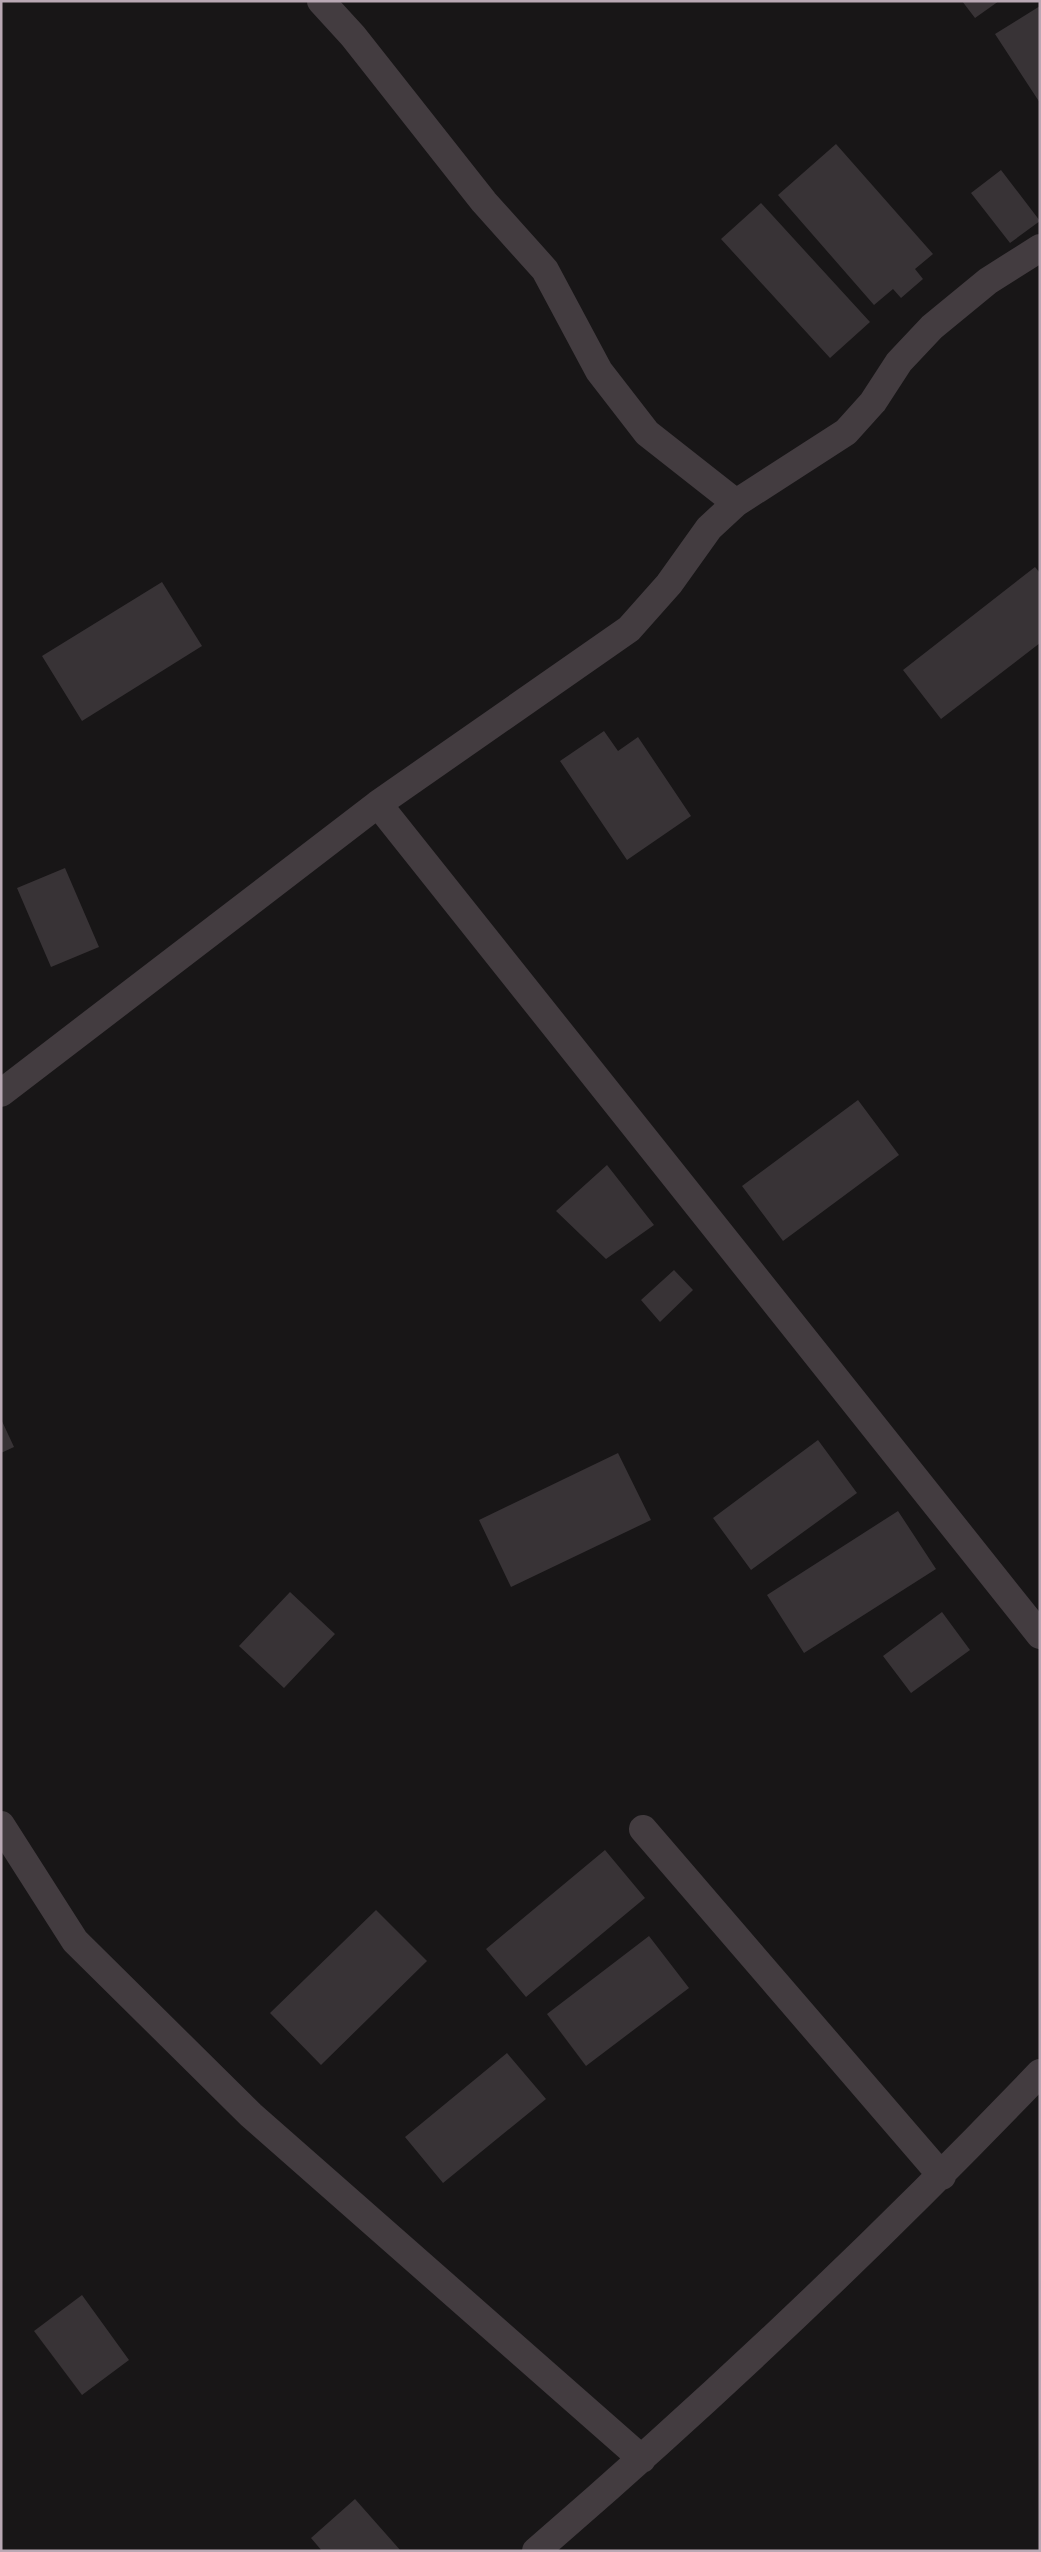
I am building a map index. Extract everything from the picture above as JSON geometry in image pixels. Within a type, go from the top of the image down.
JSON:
[{"type":"street","points":[[321,1],[352,36],[484,202],[545,270],[599,371],[647,433],[736,503]]},
{"type":"street","points":[[1,1093],[378,804],[628,629],[668,584],[709,528],[736,503],[846,432],[873,402],[899,362],[932,327],[988,281],[1040,248]]},
{"type":"street","points":[[378,804],[1040,1635]]},
{"type":"street","points":[[1,1825],[75,1941],[244,2108],[642,2459]]},
{"type":"street","points":[[643,1829],[942,2176]]},
{"type":"street","points":[[536,2551],[642,2459],[942,2176],[1040,2073]]},
{"type":"building","points":[[962,1],[999,1],[975,18]]},
{"type":"building","points":[[1040,6],[1040,103],[995,34]]},
{"type":"building","points":[[836,144],[933,254],[915,269],[923,279],[901,298],[893,289],[874,305],[778,195]]},
{"type":"building","points":[[1001,170],[1040,221],[1010,243],[971,193]]},
{"type":"building","points":[[761,203],[870,322],[830,358],[721,239]]},
{"type":"building","points":[[1035,567],[1040,573],[1040,643],[941,719],[903,670]]},
{"type":"building","points":[[162,582],[202,646],[82,721],[42,656]]},
{"type":"building","points":[[604,731],[618,751],[638,737],[691,816],[627,860],[560,761]]},
{"type":"building","points":[[65,868],[99,947],[51,967],[17,888]]},
{"type":"building","points":[[858,1100],[899,1155],[783,1241],[742,1186]]},
{"type":"building","points":[[607,1165],[654,1225],[606,1259],[556,1211]]},
{"type":"building","points":[[674,1270],[693,1290],[660,1322],[641,1300]]},
{"type":"building","points":[[1,1419],[14,1447],[1,1453]]},
{"type":"building","points":[[818,1440],[857,1493],[751,1570],[713,1518]]},
{"type":"building","points":[[618,1453],[651,1520],[511,1587],[479,1520]]},
{"type":"building","points":[[898,1511],[936,1569],[804,1653],[767,1595]]},
{"type":"building","points":[[290,1592],[335,1634],[284,1688],[239,1646]]},
{"type":"building","points":[[942,1612],[970,1650],[911,1693],[883,1656]]},
{"type":"building","points":[[605,1850],[645,1898],[526,1997],[486,1949]]},
{"type":"building","points":[[376,1910],[427,1961],[321,2065],[270,2013]]},
{"type":"building","points":[[649,1936],[689,1988],[586,2066],[547,2014]]},
{"type":"building","points":[[507,2053],[546,2099],[443,2183],[405,2137]]},
{"type":"building","points":[[82,2295],[129,2360],[82,2395],[34,2331]]},
{"type":"building","points":[[355,2499],[401,2551],[322,2551],[311,2538]]}]
